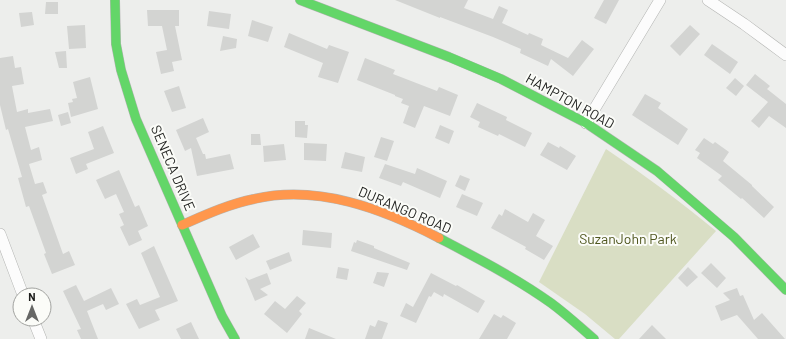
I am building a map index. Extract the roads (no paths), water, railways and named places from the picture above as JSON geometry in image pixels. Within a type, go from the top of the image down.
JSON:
[{"type":"street","name":"SENECA DRIVE","points":[[115,0],[116,44],[121,70],[136,119],[222,316],[235,339]]},
{"type":"street","name":"HAMPTON ROAD","points":[[300,0],[449,57],[501,79],[586,123],[657,171],[734,237],[786,290]]},
{"type":"street","points":[[586,123],[660,0]]},
{"type":"street","points":[[708,0],[786,55]]},
{"type":"street","name":"DURANGO ROAD","points":[[182,225],[233,205],[255,198],[270,196],[300,194],[319,196],[366,206],[440,238],[510,277],[552,304],[594,339]]},
{"type":"street","points":[[0,234],[20,287]]},
{"type":"street","points":[[36,327],[41,339]]},
{"type":"park label","name":"SuzanJohn Park","points":[[628,239]]}]
